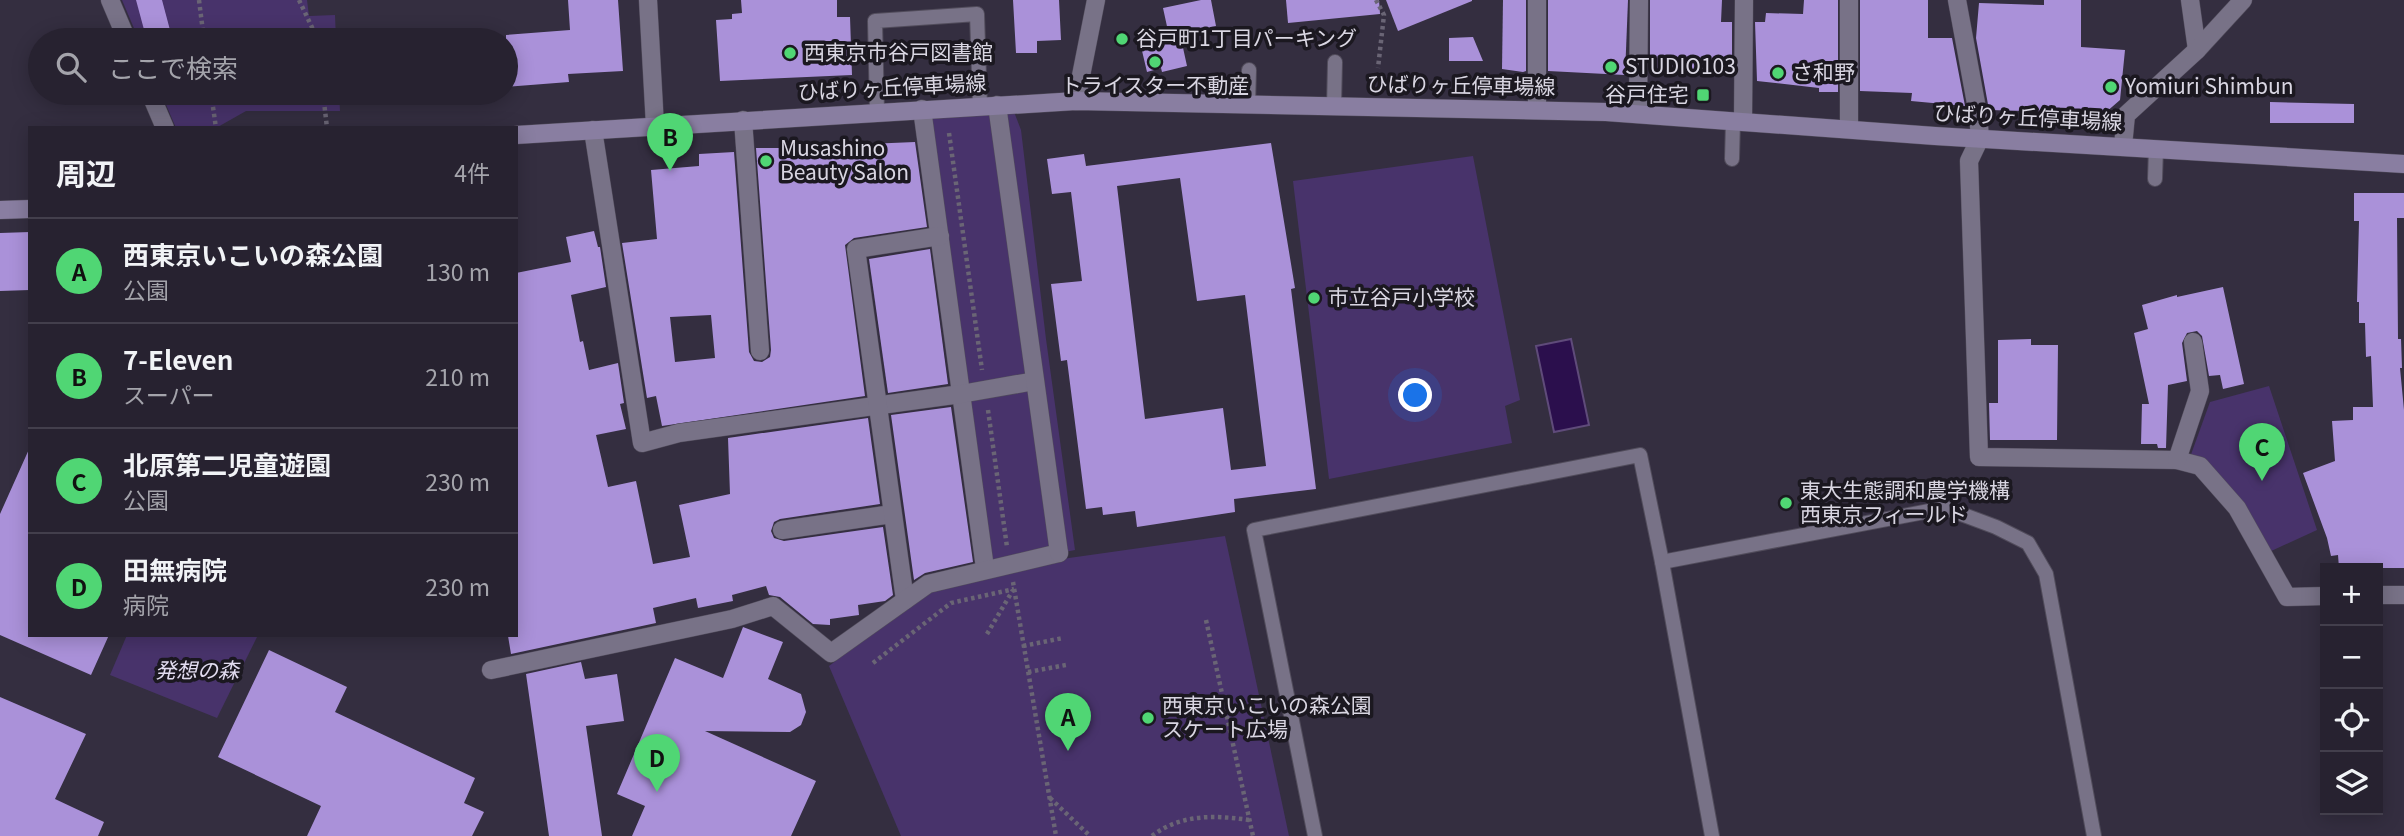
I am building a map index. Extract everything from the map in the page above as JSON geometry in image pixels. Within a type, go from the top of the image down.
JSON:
[{"type":"main road","name":"ひばりヶ丘停車場線","points":[[518,135],[1076,100],[1638,114],[2404,164]]},
{"type":"main road","points":[[0,211],[28,209]]},
{"type":"street","points":[[110,0],[123,28]]},
{"type":"street","points":[[648,0],[655,126]]},
{"type":"street","points":[[1076,100],[1096,0]]},
{"type":"street","points":[[1537,0],[1537,110]]},
{"type":"street","points":[[1638,114],[1639,0]]},
{"type":"street","points":[[1738,122],[1744,0]]},
{"type":"street","points":[[1849,0],[1849,129]]},
{"type":"street","points":[[1957,0],[1980,138],[1969,161],[1979,457],[2105,454],[2177,460],[2200,466],[2236,508],[2287,597],[2320,596]]},
{"type":"street","points":[[2190,0],[2197,50]]},
{"type":"street","points":[[2123,146],[2126,116],[2197,50],[2243,0]]},
{"type":"street","points":[[155,105],[164,126]]},
{"type":"street","points":[[491,670],[733,618],[773,606],[831,653],[928,583],[1059,553],[1035,381],[989,105]]},
{"type":"street","points":[[922,109],[985,568]]},
{"type":"street","points":[[743,120],[760,351]]},
{"type":"street","points":[[593,130],[642,443],[680,433],[961,394],[1035,381]]},
{"type":"street","points":[[905,600],[856,249],[940,236]]},
{"type":"street","points":[[2177,460],[2200,391],[2193,342]]},
{"type":"street","points":[[782,530],[892,514]]},
{"type":"street","points":[[2383,594],[2404,595]]},
{"type":"lane","points":[[877,111],[875,21],[976,13],[989,105]]},
{"type":"lane","points":[[1334,106],[1335,62]]},
{"type":"lane","points":[[1248,104],[1249,71]]},
{"type":"lane","points":[[1732,159],[1738,122]]},
{"type":"lane","points":[[2155,179],[2156,148]]},
{"type":"lane","points":[[1315,836],[1254,530],[1640,455],[1712,836]]},
{"type":"lane","points":[[1662,562],[1945,508],[1996,527],[2028,543],[2046,574],[2094,836]]},
{"type":"path","points":[[199,0],[202,28]]},
{"type":"path","points":[[299,0],[313,28]]},
{"type":"path","points":[[1376,0],[1384,15],[1378,68]]},
{"type":"path","points":[[213,105],[216,126]]},
{"type":"path","points":[[324,105],[327,126]]},
{"type":"path","points":[[942,132],[961,133]]},
{"type":"path","points":[[949,133],[1008,555]]},
{"type":"path","points":[[1011,571],[1056,836]]},
{"type":"path","points":[[987,634],[1014,589]]},
{"type":"path","points":[[873,663],[951,603],[1014,589]]},
{"type":"path","points":[[1206,620],[1252,836]]},
{"type":"path","points":[[1023,646],[1063,638]]},
{"type":"path","points":[[1028,672],[1066,665]]},
{"type":"path","points":[[1050,797],[1090,836]]},
{"type":"path","points":[[1152,836],[1163,827],[1190,818],[1223,816],[1249,820]]},
{"type":"green space","points":[[122,0],[307,0],[309,16],[335,15],[336,28],[134,28]]},
{"type":"green space","points":[[1011,104],[1021,130],[1075,550],[985,568],[922,109]]},
{"type":"green space","points":[[166,105],[340,105],[340,111],[246,111],[220,126],[175,126]]},
{"type":"green space","points":[[1473,156],[1520,400],[1505,406],[1512,443],[1329,479],[1293,181]]},
{"type":"green space","points":[[2269,386],[2317,530],[2269,552],[2189,460],[2210,402]]},
{"type":"green space","points":[[1225,536],[1289,836],[901,836],[829,666],[932,589],[1069,558]]},
{"type":"green space","name":"発想の森","points":[[126,637],[257,637],[217,718],[110,675]]},
{"type":"shaded area","points":[[1571,339],[1589,425],[1554,432],[1536,346]]},
{"type":"building","points":[[136,0],[162,0],[169,28],[144,28]]},
{"type":"building","points":[[568,0],[618,0],[623,71],[568,74],[569,82],[518,86],[518,34],[570,30]]},
{"type":"building","points":[[741,0],[837,0],[837,17],[850,17],[852,75],[720,81],[716,20],[732,19],[732,14],[742,13]]},
{"type":"building","points":[[1013,0],[1059,0],[1061,40],[1037,41],[1037,53],[1016,53]]},
{"type":"building","points":[[1211,0],[1216,26],[1180,34],[1187,66],[1162,72],[1161,68],[1147,72],[1139,38],[1168,31],[1163,8]]},
{"type":"building","points":[[1286,0],[1379,0],[1380,14],[1288,23]]},
{"type":"building","points":[[1386,0],[1472,0],[1472,1],[1398,31]]},
{"type":"building","points":[[1503,0],[1526,0],[1526,71],[1523,72],[1502,69]]},
{"type":"building","points":[[1548,0],[1628,0],[1625,75],[1548,71]]},
{"type":"building","points":[[1650,0],[1722,0],[1721,22],[1732,22],[1732,75],[1650,72]]},
{"type":"building","points":[[1804,0],[1838,0],[1838,92],[1819,92],[1819,88],[1757,81],[1755,22],[1765,22],[1766,13],[1803,14]]},
{"type":"building","points":[[1860,0],[1928,0],[1928,38],[1952,38],[1965,106],[1911,101],[1912,93],[1860,91]]},
{"type":"building","points":[[2044,0],[2081,0],[2081,47],[2125,50],[2120,100],[2105,113],[1989,110],[1976,38],[1979,3],[2044,5]]},
{"type":"building","points":[[1473,37],[1483,61],[1449,61],[1449,38]]},
{"type":"building","points":[[2270,102],[2354,104],[2354,123],[2270,123]]},
{"type":"building","points":[[915,142],[927,227],[854,238],[845,245],[865,396],[662,426],[656,396],[647,398],[622,243],[657,239],[651,170],[699,166],[699,154],[734,152],[749,352],[754,361],[762,362],[770,357],[771,350],[756,148],[798,148],[798,153],[844,151],[844,145]],"holes":[[[711,315],[715,358],[675,362],[670,317]]]},
{"type":"building","points":[[1271,143],[1295,288],[1291,289],[1316,489],[1234,499],[1235,512],[1137,527],[1135,511],[1103,515],[1102,507],[1086,509],[1067,360],[1061,361],[1051,284],[1082,281],[1071,192],[1052,194],[1047,159],[1084,154],[1086,166]],"holes":[[[1180,178],[1197,301],[1245,295],[1266,466],[1231,470],[1223,408],[1145,419],[1117,186]]]},
{"type":"building","points":[[2354,193],[2404,193],[2404,218],[2397,218],[2398,339],[2401,339],[2400,368],[2404,410],[2404,568],[2383,568],[2383,563],[2339,563],[2338,555],[2331,556],[2303,473],[2335,461],[2332,421],[2353,420],[2353,407],[2373,407],[2371,356],[2366,357],[2365,323],[2359,323],[2359,221],[2354,221]]},
{"type":"building","points":[[594,231],[600,247],[606,287],[571,295],[580,342],[583,341],[589,370],[618,363],[624,403],[620,404],[626,429],[596,435],[608,487],[636,481],[653,564],[690,557],[679,505],[730,494],[728,438],[868,418],[880,504],[780,519],[774,522],[771,531],[774,538],[784,541],[883,527],[893,595],[885,601],[858,605],[859,615],[830,619],[830,625],[813,624],[780,597],[769,595],[766,586],[732,595],[733,601],[698,608],[696,598],[653,608],[656,623],[511,654],[508,637],[518,637],[518,273],[571,262],[566,237]]},
{"type":"building","points":[[28,232],[28,290],[0,291],[0,233]]},
{"type":"building","points":[[930,249],[948,384],[888,393],[869,259]]},
{"type":"building","points":[[2223,287],[2244,384],[2223,389],[2220,375],[2209,376],[2202,336],[2197,331],[2187,333],[2182,343],[2187,381],[2168,385],[2166,448],[2158,448],[2157,444],[2141,444],[2142,404],[2149,404],[2134,333],[2148,329],[2142,305],[2177,295]]},
{"type":"building","points":[[2031,339],[2031,345],[2058,345],[2057,440],[1990,440],[1989,403],[1998,403],[1998,340]]},
{"type":"building","points":[[951,407],[973,562],[925,573],[914,580],[891,415]]},
{"type":"building","points":[[28,451],[28,637],[108,637],[91,675],[0,635],[0,514]]},
{"type":"building","points":[[743,627],[783,642],[768,679],[801,694],[806,712],[801,725],[790,732],[705,731],[816,781],[791,836],[632,836],[645,806],[617,794],[675,658],[723,678]]},
{"type":"building","points":[[269,650],[347,687],[335,712],[475,778],[464,803],[484,812],[472,836],[307,836],[321,806],[218,757]]},
{"type":"building","points":[[581,662],[585,679],[617,674],[624,721],[586,726],[602,836],[549,836],[526,674]]},
{"type":"building","points":[[0,697],[86,734],[55,799],[104,822],[98,836],[0,836]]},
{"type":"place","name":"谷戸町1丁目パーキング","points":[[1122,39]]},
{"type":"place","name":"西東京市谷戸図書館","points":[[790,53]]},
{"type":"place","name":"トライスター不動産","points":[[1155,62]]},
{"type":"place","name":"STUDIO103","points":[[1611,67]]},
{"type":"place","name":"さ和野","points":[[1778,73]]},
{"type":"place","name":"Yomiuri Shimbun","points":[[2111,87]]},
{"type":"place","name":"谷戸住宅","points":[[1703,95]]},
{"type":"place","name":"Musashino Beauty Salon","points":[[766,161]]},
{"type":"place","name":"7-Eleven","points":[[670,171]]},
{"type":"place","name":"市立谷戸小学校","points":[[1314,298]]},
{"type":"place","name":"北原第二児童遊園","points":[[2262,481]]},
{"type":"place","name":"東大生態調和農学機構 西東京フィールド","points":[[1786,503]]},
{"type":"place","name":"西東京いこいの森公園 スケート広場","points":[[1148,718]]},
{"type":"place","name":"西東京いこいの森公園","points":[[1068,751]]},
{"type":"place","name":"田無病院","points":[[657,792]]}]
